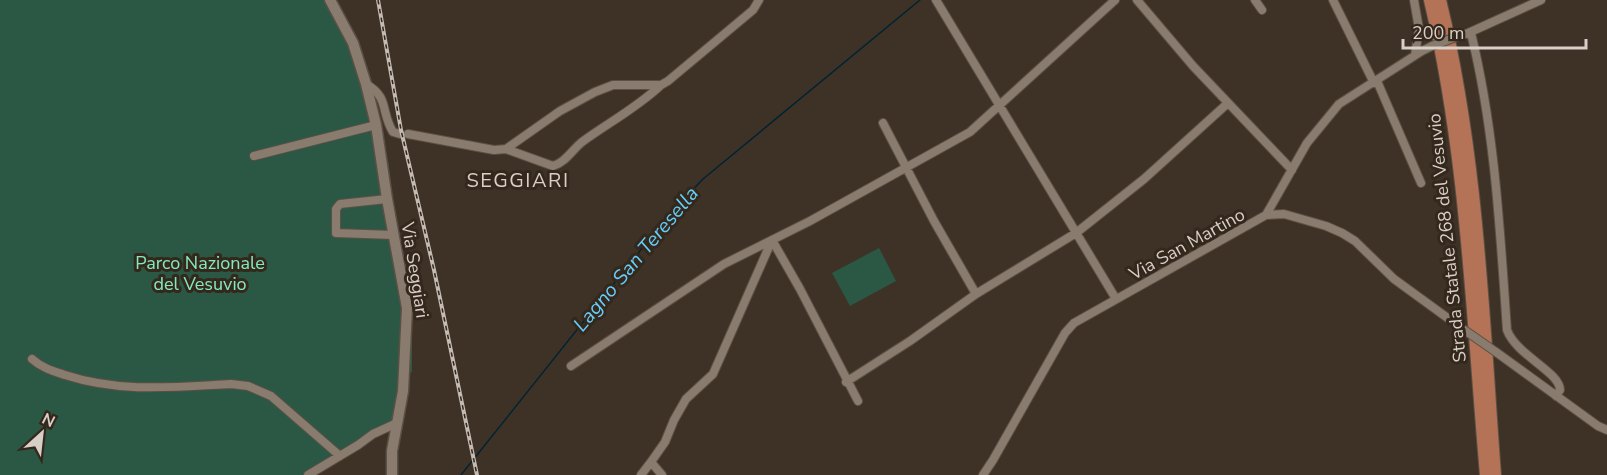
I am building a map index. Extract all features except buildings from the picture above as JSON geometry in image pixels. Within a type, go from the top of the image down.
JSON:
[{"type":"highway","name":"Strada Statale 268 del Vesuvio","points":[[1430,0],[1449,87],[1461,170],[1486,475]]},
{"type":"highway","name":"Strada Statale 268 del Vesuvio","points":[[1440,0],[1461,96],[1471,170],[1495,475]]},
{"type":"main road","name":"Via Seggiari","points":[[330,0],[353,43],[366,84],[376,125],[407,308],[403,391],[392,461],[392,475]]},
{"type":"street","points":[[506,148],[554,166],[559,164],[580,144],[651,95],[753,10],[759,0]]},
{"type":"street","points":[[936,0],[1116,299]]},
{"type":"street","points":[[571,366],[724,264],[907,168],[970,132],[1115,0]]},
{"type":"street","points":[[1137,0],[1193,66],[1292,170]]},
{"type":"street","points":[[1255,0],[1262,10]]},
{"type":"street","points":[[1333,0],[1375,82],[1421,183]]},
{"type":"street","points":[[1414,0],[1419,29],[1415,55]]},
{"type":"street","points":[[1266,215],[1307,144],[1339,104],[1432,46],[1471,33],[1541,0]]},
{"type":"street","points":[[1471,33],[1481,75],[1497,187],[1507,330],[1510,339],[1520,351],[1557,380],[1560,390],[1556,396]]},
{"type":"street","points":[[366,84],[378,92],[383,101],[386,120],[393,132],[494,150],[506,148],[560,111],[613,84],[661,85]]},
{"type":"street","points":[[846,382],[910,341],[976,294],[1076,233],[1144,179],[1228,102]]},
{"type":"street","points":[[371,106],[383,110]]},
{"type":"street","points":[[884,123],[934,221],[976,294]]},
{"type":"street","points":[[254,156],[376,125]]},
{"type":"street","points":[[387,199],[340,204],[336,209],[336,233],[393,235]]},
{"type":"street","name":"Via San Martino","points":[[983,475],[1065,333],[1074,323],[1266,215],[1284,214],[1326,226],[1355,241],[1394,279],[1607,430]]},
{"type":"street","points":[[772,240],[858,401]]},
{"type":"street","points":[[641,475],[665,442],[686,399],[713,374],[772,240]]},
{"type":"street","points":[[32,359],[41,367],[91,383],[128,387],[231,384],[248,386],[272,396],[340,456]]},
{"type":"street","points":[[308,475],[373,434],[397,423]]},
{"type":"street","points":[[651,462],[662,475]]},
{"type":"green space","name":"Parco Nazionale del Vesuvio","points":[[0,0],[334,0],[347,20],[359,46],[389,165],[391,201],[412,311],[412,372],[408,374],[405,416],[380,428],[308,475],[0,475]]},
{"type":"green space","points":[[879,248],[896,281],[850,306],[832,273]]},
{"type":"waterway","name":"Lagno San Teresella","points":[[461,475],[671,212],[703,179],[920,0]]},
{"type":"railway","points":[[378,0],[401,130],[434,270],[477,475]]},
{"type":"district","name":"SEGGIARI","points":[[518,180]]}]
